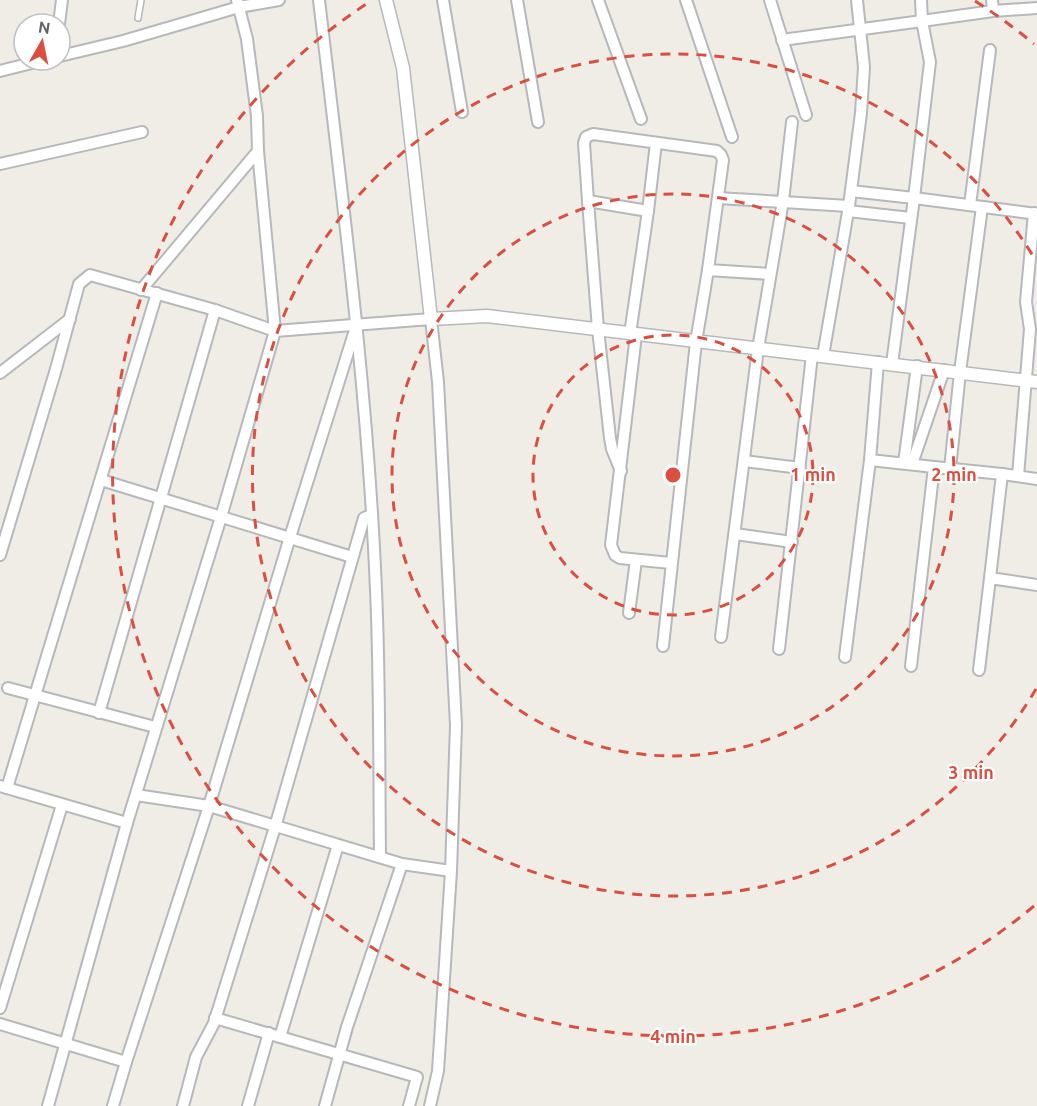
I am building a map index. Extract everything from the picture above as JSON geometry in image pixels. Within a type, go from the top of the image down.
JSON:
[{"type":"street","points":[[72,53],[123,41],[238,4],[279,0]]},
{"type":"street","points":[[319,0],[357,323],[372,514],[376,591],[380,857]]},
{"type":"street","points":[[386,0],[403,68],[438,382],[456,725],[451,871],[438,1071],[430,1106]]},
{"type":"street","points":[[443,0],[462,112]]},
{"type":"street","points":[[517,0],[538,122]]},
{"type":"street","points":[[598,0],[640,119]]},
{"type":"street","points":[[686,0],[732,138]]},
{"type":"street","points":[[770,0],[806,115]]},
{"type":"street","points":[[779,649],[800,468],[818,356],[849,208],[864,67],[857,0]]},
{"type":"street","points":[[892,364],[930,62],[922,21],[921,0]]},
{"type":"street","points":[[48,1106],[127,822],[221,517],[275,331],[258,151],[257,116],[247,39],[238,4]]},
{"type":"street","points":[[782,40],[922,21],[993,6],[1037,8]]},
{"type":"street","points":[[950,469],[990,50]]},
{"type":"street","points":[[721,637],[758,349],[783,201],[792,122]]},
{"type":"street","points":[[0,164],[142,132]]},
{"type":"street","points":[[621,471],[610,438],[598,329],[584,143],[586,137],[594,134],[717,151],[723,160],[696,342],[663,645]]},
{"type":"street","points":[[656,143],[611,545],[615,555],[636,560],[671,562]]},
{"type":"street","points":[[141,290],[258,151]]},
{"type":"street","points":[[851,191],[1035,213],[1026,302],[1030,329],[1032,381],[1018,476]]},
{"type":"street","points":[[718,198],[783,201],[911,218]]},
{"type":"street","points":[[588,201],[648,211]]},
{"type":"street","points":[[708,270],[770,274]]},
{"type":"street","points":[[0,555],[79,284],[90,275],[215,310],[275,331],[357,323],[487,316],[1032,381]]},
{"type":"street","points":[[127,822],[3,787],[36,696],[157,293]]},
{"type":"street","points":[[99,713],[215,310]]},
{"type":"street","points":[[0,373],[70,320]]},
{"type":"street","points":[[113,1106],[209,806],[357,323]]},
{"type":"street","points":[[845,657],[870,460],[878,363]]},
{"type":"street","points":[[908,464],[917,366]]},
{"type":"street","points":[[908,464],[944,370]]},
{"type":"street","points":[[870,460],[1037,479]]},
{"type":"street","points":[[744,461],[800,468]]},
{"type":"street","points":[[910,666],[934,467]]},
{"type":"street","points":[[979,670],[1002,474]]},
{"type":"street","points":[[101,480],[352,557]]},
{"type":"street","points":[[183,1106],[196,1057],[215,1018],[275,827],[364,518],[372,514]]},
{"type":"street","points":[[735,534],[792,542]]},
{"type":"street","points":[[629,613],[636,560]]},
{"type":"street","points":[[990,578],[1037,585]]},
{"type":"street","points":[[8,688],[155,727]]},
{"type":"street","points":[[136,795],[209,806],[402,864],[451,871]]},
{"type":"street","points":[[0,1008],[62,805]]},
{"type":"street","points":[[280,1037],[338,845]]},
{"type":"street","points":[[325,1106],[339,1054],[402,864]]},
{"type":"street","points":[[215,1018],[417,1077],[409,1106]]},
{"type":"street","points":[[0,1024],[126,1062]]},
{"type":"street","points":[[248,1106],[268,1034]]},
{"type":"lane","points":[[138,18],[141,0]]}]
